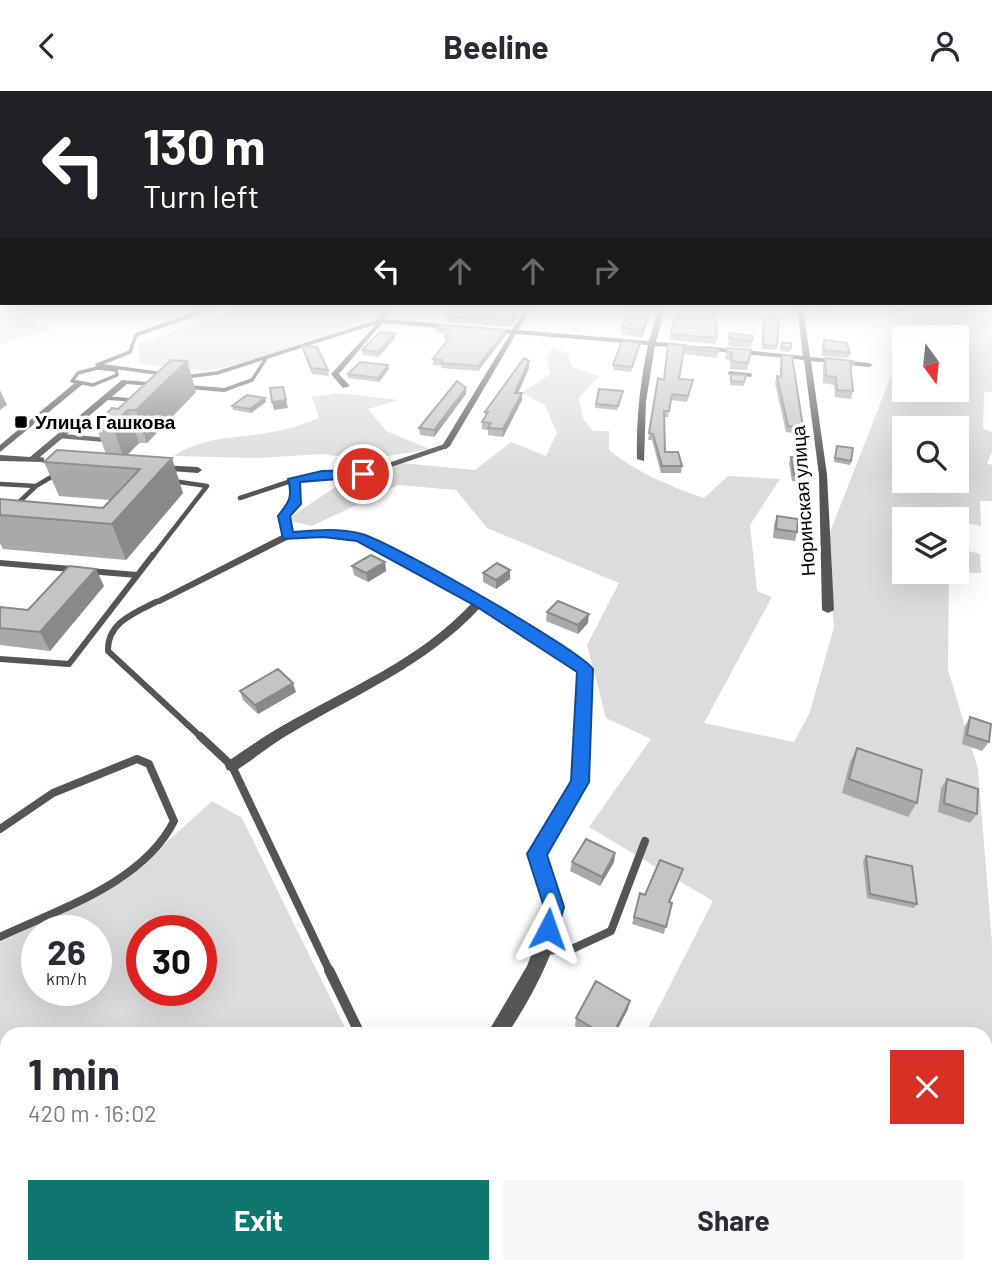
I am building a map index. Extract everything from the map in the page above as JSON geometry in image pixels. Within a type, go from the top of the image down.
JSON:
[{"type":"street","points":[[345,362],[335,374],[346,386]]},
{"type":"street","points":[[446,446],[497,362]]},
{"type":"street","points":[[641,459],[638,419],[648,362]]},
{"type":"street","name":"Норинская улица","points":[[808,362],[823,475],[828,610]]},
{"type":"street","points":[[840,362],[869,365]]},
{"type":"street","points":[[32,460],[125,382],[225,390]]},
{"type":"street","points":[[0,449],[79,384]]},
{"type":"street","points":[[0,458],[46,461]]},
{"type":"street","points":[[153,467],[198,470]]},
{"type":"street","points":[[156,601],[287,536],[323,533],[360,538],[479,601],[585,669],[580,782],[537,854],[554,907],[542,951],[502,1027]]},
{"type":"street","points":[[232,766],[284,731],[374,682],[462,623],[479,601]]},
{"type":"lane","points":[[104,362],[97,365],[172,375]]},
{"type":"lane","points":[[184,377],[217,373],[253,362]]},
{"type":"lane","points":[[225,390],[252,380],[264,362]]},
{"type":"lane","points":[[105,368],[118,373],[114,379],[101,384],[79,384],[72,378],[84,371],[105,368]]},
{"type":"lane","points":[[730,373],[750,375]]},
{"type":"lane","points":[[105,398],[142,401]]},
{"type":"lane","points":[[60,436],[116,440]]},
{"type":"lane","points":[[240,498],[294,479],[363,474],[446,446]]},
{"type":"lane","points":[[9,511],[51,474],[64,473]]},
{"type":"lane","points":[[287,536],[284,516],[295,504],[297,491],[294,479]]},
{"type":"lane","points":[[0,659],[69,664],[207,486],[159,480]]},
{"type":"lane","points":[[0,484],[36,487]]},
{"type":"lane","points":[[0,563],[137,575]]},
{"type":"lane","points":[[156,601],[111,629],[106,643],[108,652],[232,766],[357,1027]]},
{"type":"lane","points":[[0,829],[52,793],[137,759],[149,764],[174,821],[166,836],[126,875],[0,937]]},
{"type":"lane","points":[[542,951],[572,949],[611,931],[645,841]]},
{"type":"shaded area","points":[[140,362],[246,362],[207,371]]},
{"type":"shaded area","points":[[548,362],[571,362],[572,367],[599,376],[579,398],[583,419],[593,431],[609,431],[609,450],[631,466],[666,484],[704,498],[728,476],[780,479],[750,525],[757,591],[772,597],[704,723],[794,742],[810,712],[834,627],[825,545],[892,373],[892,403],[970,403],[970,362],[992,362],[992,392],[984,392],[983,428],[992,432],[992,452],[987,463],[992,465],[992,501],[980,501],[981,526],[969,523],[969,507],[892,507],[892,584],[949,584],[948,670],[978,769],[992,943],[992,1027],[649,1027],[713,901],[589,827],[651,739],[606,718],[587,645],[619,583],[487,528],[456,490],[398,485],[312,526],[286,520],[343,482],[379,473],[402,463],[475,470],[511,442],[546,456],[557,433],[545,405],[522,393],[550,374]]},
{"type":"shaded area","points":[[338,393],[399,400],[368,409],[386,431],[430,449],[364,460],[323,454],[256,458],[174,456],[213,440],[268,433],[319,418],[312,397]]},
{"type":"shaded area","points":[[969,551],[980,554],[981,573],[969,572]]},
{"type":"shaded area","points":[[212,801],[242,818],[345,1027],[0,1027],[0,942],[21,932],[21,1006],[112,1006],[112,915],[55,915],[124,881]]},
{"type":"building","points":[[169,362],[186,362],[136,410],[128,410],[112,425],[95,424],[112,408],[118,409]]},
{"type":"building","points":[[309,362],[324,362],[328,370],[311,368]]},
{"type":"building","points":[[360,362],[388,365],[378,378],[348,374]]},
{"type":"building","points":[[441,362],[481,362],[478,366]]},
{"type":"building","points":[[521,362],[528,362],[515,393],[522,393],[503,429],[488,428],[491,423],[482,422],[488,412],[485,412]]},
{"type":"building","points":[[614,362],[634,362],[632,367],[613,365]]},
{"type":"building","points":[[666,362],[682,362],[679,379],[693,380],[688,396],[672,394],[669,411],[664,411],[665,452],[678,452],[682,466],[662,466],[653,434],[649,433],[658,378],[664,380]]},
{"type":"building","points":[[782,362],[793,362],[803,427],[788,426],[777,376],[781,377]]},
{"type":"building","points":[[825,362],[854,362],[850,363],[853,391],[837,390],[836,377],[826,376]]},
{"type":"building","points":[[731,374],[746,375],[744,382],[731,381]]},
{"type":"building","points":[[457,381],[466,388],[434,430],[419,428]]},
{"type":"building","points":[[283,387],[286,400],[272,402],[270,388]]},
{"type":"building","points":[[599,389],[623,391],[618,406],[596,404]]},
{"type":"building","points":[[247,395],[265,398],[250,409],[232,406]]},
{"type":"building","points":[[837,446],[853,448],[851,461],[835,458]]},
{"type":"building","points":[[57,450],[172,458],[112,524],[0,515],[0,499],[103,508],[140,469],[44,462]]},
{"type":"building","points":[[791,457],[804,458],[806,475],[794,475]]},
{"type":"building","points":[[777,516],[798,519],[797,532],[776,529]]},
{"type":"building","points":[[371,555],[385,562],[366,573],[352,566]]},
{"type":"building","points":[[497,563],[510,570],[496,580],[483,573]]},
{"type":"building","points":[[69,566],[96,569],[40,632],[0,628],[0,607],[28,610]]},
{"type":"building","points":[[558,601],[589,614],[578,625],[547,612]]},
{"type":"building","points":[[278,669],[293,683],[255,705],[240,691]]},
{"type":"building","points":[[970,717],[991,724],[989,742],[967,735]]},
{"type":"building","points":[[857,748],[922,770],[917,803],[849,779]]},
{"type":"building","points":[[947,779],[978,789],[977,814],[944,803]]},
{"type":"building","points":[[586,839],[615,853],[602,877],[572,862]]},
{"type":"building","points":[[866,856],[912,866],[917,904],[870,894]]},
{"type":"building","points":[[660,860],[683,869],[669,902],[672,903],[666,927],[634,917],[640,893],[645,895]]},
{"type":"building","points":[[596,981],[630,1001],[617,1027],[591,1027],[576,1018]]},
{"type":"place","name":"Улица Гашкова","points":[[21,422]]},
{"type":"route","points":[[363,474],[294,479],[297,491],[295,504],[284,516],[287,536],[323,533],[360,538],[479,601],[585,669],[580,782],[537,854],[554,907],[548,929]]}]
